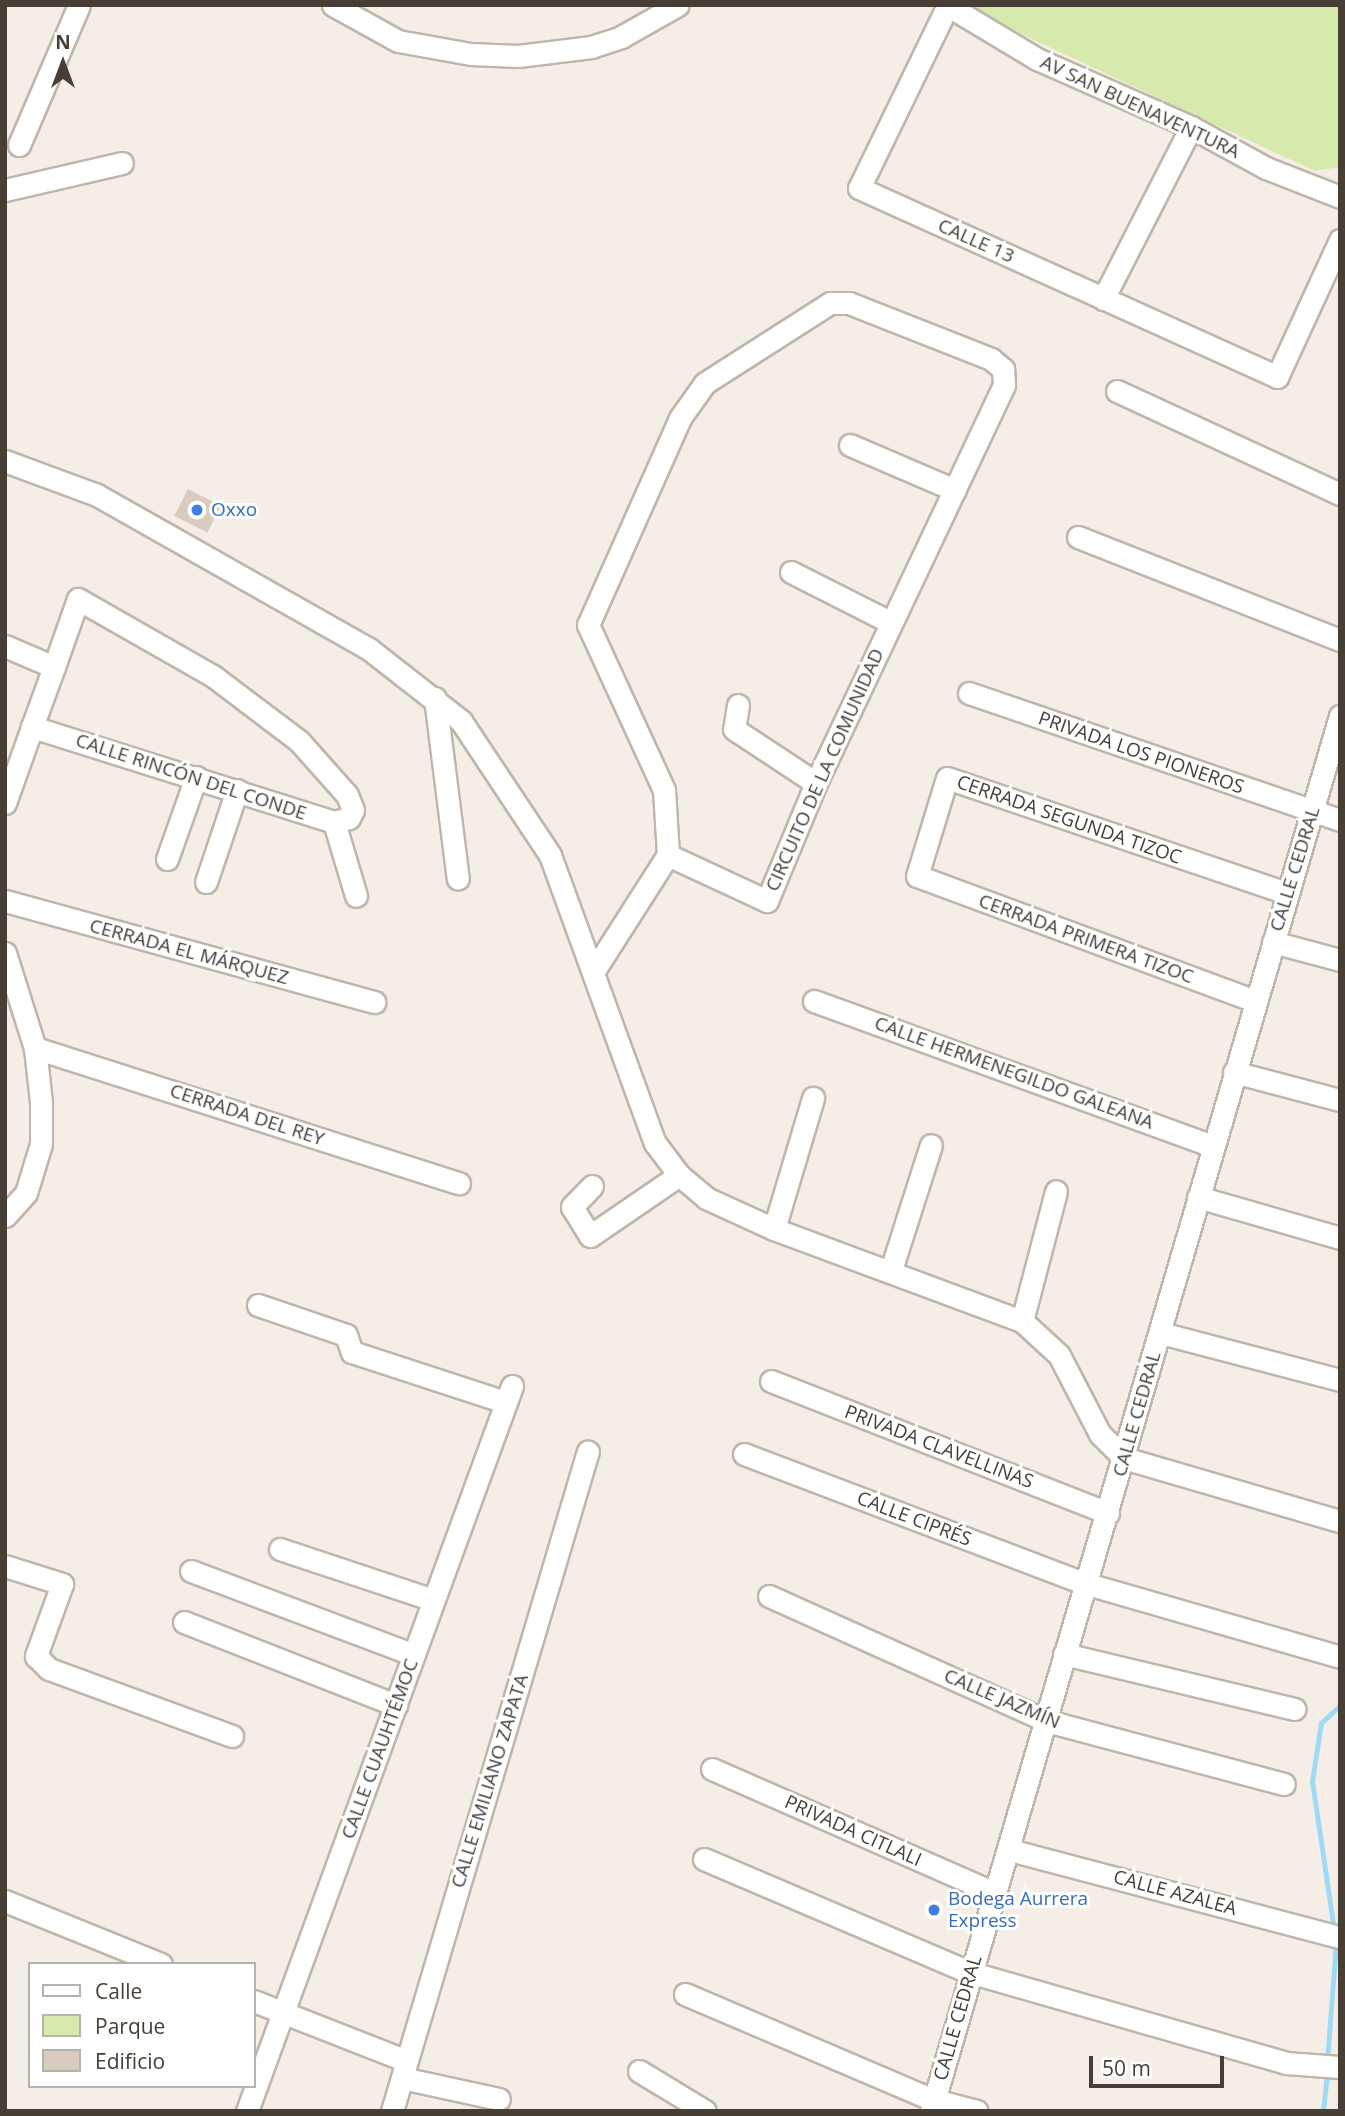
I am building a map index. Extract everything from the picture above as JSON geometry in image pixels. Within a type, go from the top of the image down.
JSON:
[{"type":"street","points":[[19,145],[79,5]]},
{"type":"street","points":[[333,5],[398,41],[471,54],[519,57],[591,47],[621,37],[678,5]]},
{"type":"street","name":"AV SAN BUENAVENTURA","points":[[947,6],[1037,59],[1191,127],[1266,168],[1340,197]]},
{"type":"street","name":"CALLE 13","points":[[947,6],[859,188],[1277,377],[1340,240]]},
{"type":"street","points":[[1103,299],[1191,127]]},
{"type":"street","points":[[5,190],[122,163]]},
{"type":"street","name":"CIRCUITO DE LA COMUNIDAD","points":[[830,303],[849,303],[991,359],[1003,369],[1004,385],[955,490],[890,622],[816,783],[767,901],[668,855],[664,790],[588,625],[680,418],[705,383],[830,303]]},
{"type":"street","points":[[1117,391],[1340,494]]},
{"type":"street","points":[[850,445],[955,490]]},
{"type":"street","points":[[5,461],[116,506],[369,649],[461,720],[550,855],[595,969],[655,1143],[679,1175],[706,1198],[774,1229],[891,1270],[1022,1321],[1059,1355],[1100,1434],[1124,1458],[1340,1521]]},
{"type":"street","points":[[1079,537],[1340,640]]},
{"type":"street","points":[[792,572],[890,622]]},
{"type":"street","points":[[5,803],[10,773],[32,727],[78,599],[213,676],[299,741],[347,795],[353,810],[341,820],[356,895]]},
{"type":"street","points":[[5,646],[54,667]]},
{"type":"street","name":"PRIVADA LOS PIONEROS","points":[[969,693],[1340,820]]},
{"type":"street","points":[[435,698],[458,878]]},
{"type":"street","points":[[738,705],[734,729],[816,783]]},
{"type":"street","name":"CALLE CEDRAL","points":[[933,2106],[969,1972],[1010,1850],[1084,1583],[1108,1513],[1234,1072],[1340,716]]},
{"type":"street","name":"CALLE RINCÓN DEL CONDE","points":[[32,727],[341,820]]},
{"type":"street","points":[[167,859],[196,777]]},
{"type":"street","name":"CERRADA SEGUNDA TIZOC","points":[[916,876],[947,778],[1287,893]]},
{"type":"street","points":[[206,882],[237,790]]},
{"type":"street","points":[[595,969],[668,855]]},
{"type":"street","name":"CERRADA PRIMERA TIZOC","points":[[916,876],[1255,1001]]},
{"type":"street","name":"CERRADA EL MÁRQUEZ","points":[[5,901],[374,1002]]},
{"type":"street","points":[[1273,942],[1340,960]]},
{"type":"street","points":[[5,953],[35,1048],[41,1144],[26,1193],[5,1216]]},
{"type":"street","name":"CALLE HERMENEGILDO GALEANA","points":[[814,1001],[1213,1146]]},
{"type":"street","name":"CERRADA DEL REY","points":[[35,1048],[459,1183]]},
{"type":"street","points":[[1234,1072],[1340,1100]]},
{"type":"street","points":[[774,1229],[813,1098]]},
{"type":"street","points":[[891,1270],[931,1144]]},
{"type":"street","points":[[592,1186],[572,1207],[590,1236],[679,1175]]},
{"type":"street","points":[[1022,1321],[1056,1191]]},
{"type":"street","points":[[1198,1197],[1340,1238]]},
{"type":"street","name":"CALLE CUAUHTÉMOC","points":[[247,2111],[285,2014],[508,1394],[352,1352],[346,1335],[258,1305]]},
{"type":"street","points":[[1161,1333],[1340,1380]]},
{"type":"street","name":"PRIVADA CLAVELLINAS","points":[[771,1381],[1108,1513]]},
{"type":"street","name":"CALLE EMILIANO ZAPATA","points":[[392,2111],[588,1451]]},
{"type":"street","name":"CALLE CIPRÉS","points":[[744,1454],[1084,1583],[1337,1656]]},
{"type":"street","points":[[280,1549],[433,1600]]},
{"type":"street","points":[[5,1566],[62,1584],[36,1656],[49,1670],[232,1736]]},
{"type":"street","points":[[191,1571],[414,1654]]},
{"type":"street","name":"CALLE JAZMÍN","points":[[769,1596],[1047,1721],[1284,1784]]},
{"type":"street","points":[[184,1622],[396,1705]]},
{"type":"street","points":[[1064,1654],[1295,1709]]},
{"type":"street","name":"PRIVADA CITLALI","points":[[712,1769],[995,1893]]},
{"type":"street","name":"CALLE AZALEA","points":[[1010,1850],[1340,1937]]},
{"type":"street","points":[[704,1859],[969,1972],[1286,2063],[1340,2067]]},
{"type":"street","points":[[5,1901],[156,1962]]},
{"type":"street","points":[[685,1994],[933,2106],[976,2111]]},
{"type":"street","points":[[256,2002],[405,2069],[499,2099]]},
{"type":"street","points":[[639,2071],[705,2111]]},
{"type":"green space","points":[[959,5],[1340,5],[1340,167],[1315,171]]},
{"type":"building","name":"Oxxo","points":[[188,489],[221,506],[207,533],[174,516]]},
{"type":"waterway","points":[[1334,1930],[1312,1781],[1321,1723],[1340,1705]]},
{"type":"waterway","points":[[1327,2062],[1336,1943]]},
{"type":"waterway","points":[[1323,2111],[1327,2072]]},
{"type":"place","name":"Oxxo","points":[[197,510]]},
{"type":"place","name":"Bodega Aurrera Express","points":[[934,1910]]}]
